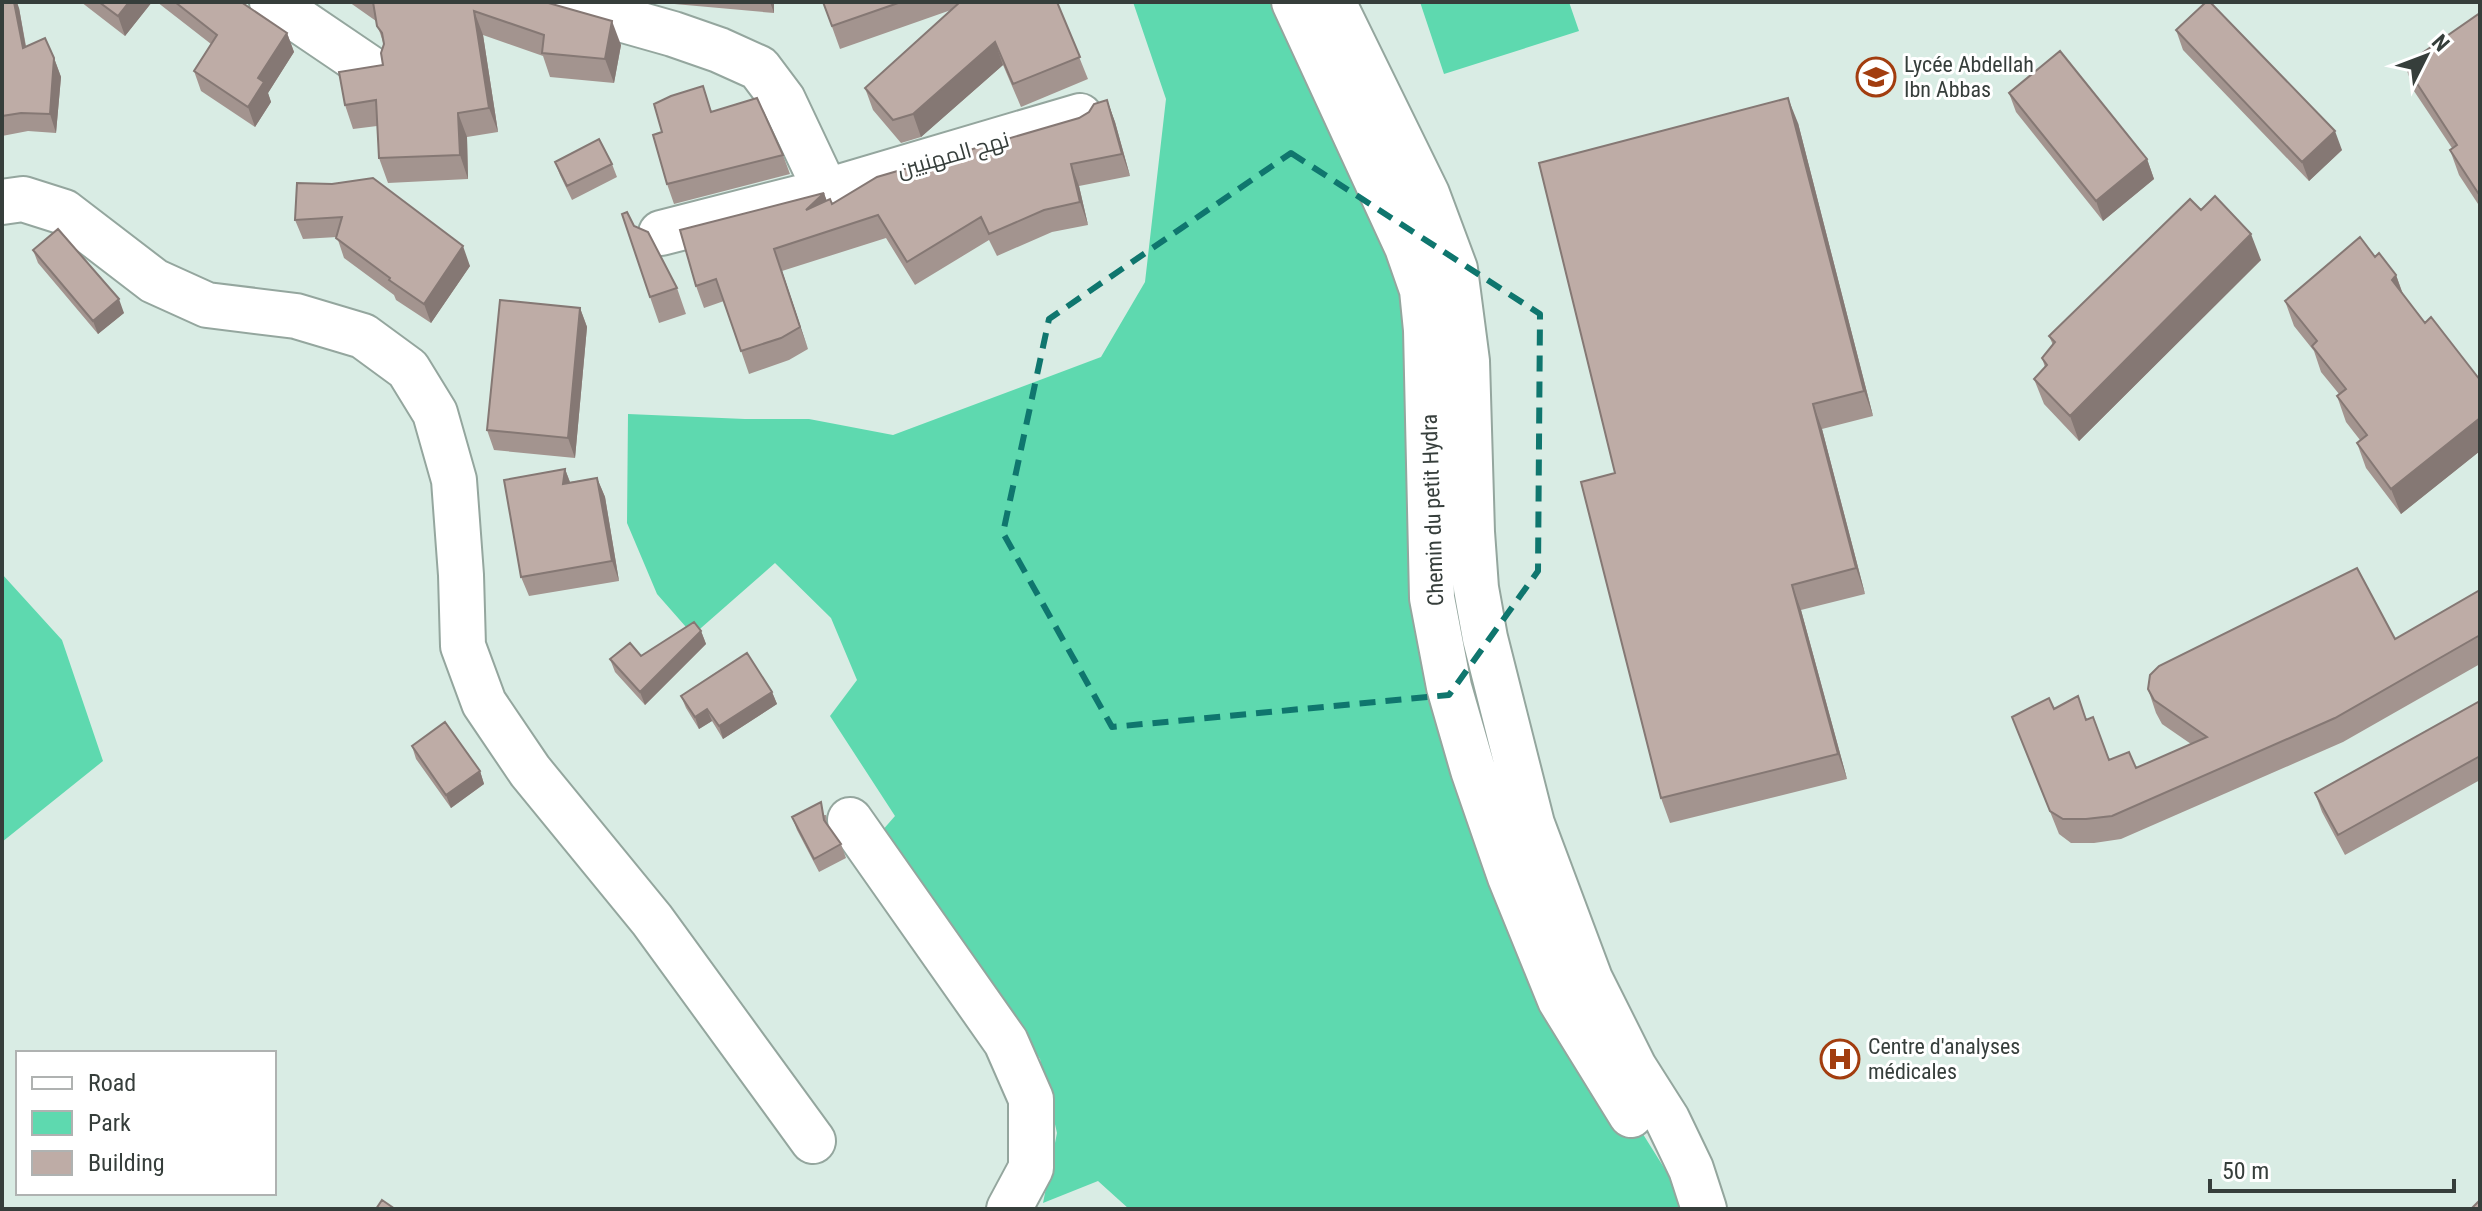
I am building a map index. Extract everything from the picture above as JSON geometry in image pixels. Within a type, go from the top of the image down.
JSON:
[{"type":"street","points":[[272,2],[368,67]]},
{"type":"street","points":[[560,2],[673,34],[759,68],[783,100],[826,191]]},
{"type":"street","name":"Chemin du petit Hydra","points":[[1294,2],[1407,247],[1422,290],[1426,330],[1432,598],[1449,687],[1473,770],[1510,877],[1560,1000],[1641,1129],[1698,1189]]},
{"type":"street","name":"Chemin du petit Hydra","points":[[1333,2],[1427,194],[1455,269],[1467,361],[1476,588],[1485,638],[1532,824],[1590,979],[1634,1067],[1667,1119],[1698,1189]]},
{"type":"street","name":"نهج المهنيين","points":[[661,233],[826,191],[1080,116]]},
{"type":"street","points":[[2,202],[23,199],[64,212],[154,281],[207,305],[296,316],[363,336],[408,369],[435,413],[454,480],[463,646],[484,703],[530,771],[652,920],[813,1141]]},
{"type":"street","points":[[850,820],[1006,1042],[1031,1099],[1031,1168],[1009,1209]]},
{"type":"highlighted area","points":[[1291,153],[1540,314],[1538,571],[1449,695],[1112,727],[1003,533],[1049,319]]},
{"type":"green space","points":[[1133,2],[1288,2],[1402,248],[1432,598],[1609,1080],[1668,1174],[1682,1209],[1129,1209],[1098,1181],[1043,1203],[1057,1133],[1040,1059],[952,927],[881,832],[895,816],[830,716],[857,680],[831,618],[775,563],[693,635],[657,594],[627,523],[628,414],[809,419],[893,435],[1101,357],[1145,282],[1166,99]]},
{"type":"green space","points":[[1420,2],[1569,2],[1579,31],[1444,74]]},
{"type":"green space","points":[[2,574],[62,640],[103,761],[2,842]]},
{"type":"building","points":[[2,2],[14,2],[23,48],[45,38],[54,58],[50,114],[2,116]]},
{"type":"building","points":[[99,2],[129,2],[118,16]]},
{"type":"building","points":[[175,2],[241,2],[287,33],[258,78],[264,82],[248,107],[194,71],[217,35]]},
{"type":"building","points":[[373,2],[545,2],[612,21],[605,59],[542,53],[544,35],[474,11],[489,108],[458,113],[460,155],[379,158],[376,100],[345,105],[339,72],[383,65],[381,53],[384,44]]},
{"type":"building","points":[[823,2],[901,2],[832,26]]},
{"type":"building","points":[[960,2],[1057,2],[1080,57],[1013,84],[995,42],[913,114],[893,120],[865,88]]},
{"type":"building","points":[[2206,2],[2210,2],[2335,131],[2302,162],[2176,30]]},
{"type":"building","points":[[2480,13],[2480,196],[2450,150],[2457,145],[2405,65]]},
{"type":"building","points":[[2060,51],[2147,159],[2096,201],[2009,93]]},
{"type":"building","points":[[703,86],[711,112],[757,98],[783,155],[667,184],[653,135],[662,132],[654,104]]},
{"type":"building","points":[[1788,98],[1864,391],[1813,404],[1856,568],[1792,585],[1838,754],[1661,798],[1581,482],[1615,473],[1539,163]]},
{"type":"building","points":[[1107,100],[1122,154],[1071,164],[1080,202],[1044,210],[989,234],[981,217],[907,262],[878,215],[774,249],[800,327],[781,338],[741,351],[716,279],[696,286],[680,230],[824,193],[806,210],[830,199],[832,204],[877,177],[1079,118],[1089,112],[1094,104]]},
{"type":"building","points":[[599,139],[612,164],[567,186],[555,162]]},
{"type":"building","points":[[373,178],[463,246],[424,304],[336,238],[342,217],[295,220],[297,183],[332,184]]},
{"type":"building","points":[[2215,196],[2251,234],[2070,416],[2034,379],[2047,365],[2042,358],[2055,342],[2049,336],[2190,199],[2201,210]]},
{"type":"building","points":[[627,212],[634,226],[648,232],[677,288],[650,297],[622,214]]},
{"type":"building","points":[[58,229],[119,299],[93,321],[33,250]]},
{"type":"building","points":[[2360,237],[2375,257],[2379,253],[2396,275],[2392,280],[2425,323],[2431,317],[2480,380],[2480,418],[2391,489],[2357,443],[2367,435],[2337,396],[2346,389],[2312,346],[2317,341],[2285,301]]},
{"type":"building","points":[[500,300],[580,308],[568,438],[487,430]]},
{"type":"building","points":[[565,469],[563,484],[597,478],[612,561],[521,577],[504,480]]},
{"type":"building","points":[[2357,568],[2395,639],[2480,590],[2480,635],[2335,718],[2112,816],[2063,819],[2050,811],[2012,717],[2049,698],[2054,709],[2078,696],[2086,720],[2093,717],[2109,760],[2129,752],[2136,768],[2207,737],[2154,700],[2148,689],[2150,675],[2159,666]]},
{"type":"building","points":[[694,622],[701,631],[640,692],[610,659],[630,643],[641,656]]},
{"type":"building","points":[[747,653],[772,692],[719,726],[707,709],[695,717],[681,696]]},
{"type":"building","points":[[2480,701],[2480,756],[2338,835],[2315,793]]},
{"type":"building","points":[[445,722],[480,771],[446,795],[412,746]]},
{"type":"building","points":[[821,802],[824,820],[841,844],[814,859],[792,817]]},
{"type":"building","points":[[382,1200],[395,1209],[376,1209]]},
{"type":"building","points":[[2480,1200],[2480,1209],[2471,1209]]},
{"type":"place","name":"Lycée Abdellah Ibn Abbas","points":[[1876,77]]},
{"type":"place","name":"Centre d'analyses médicales","points":[[1840,1059]]}]
